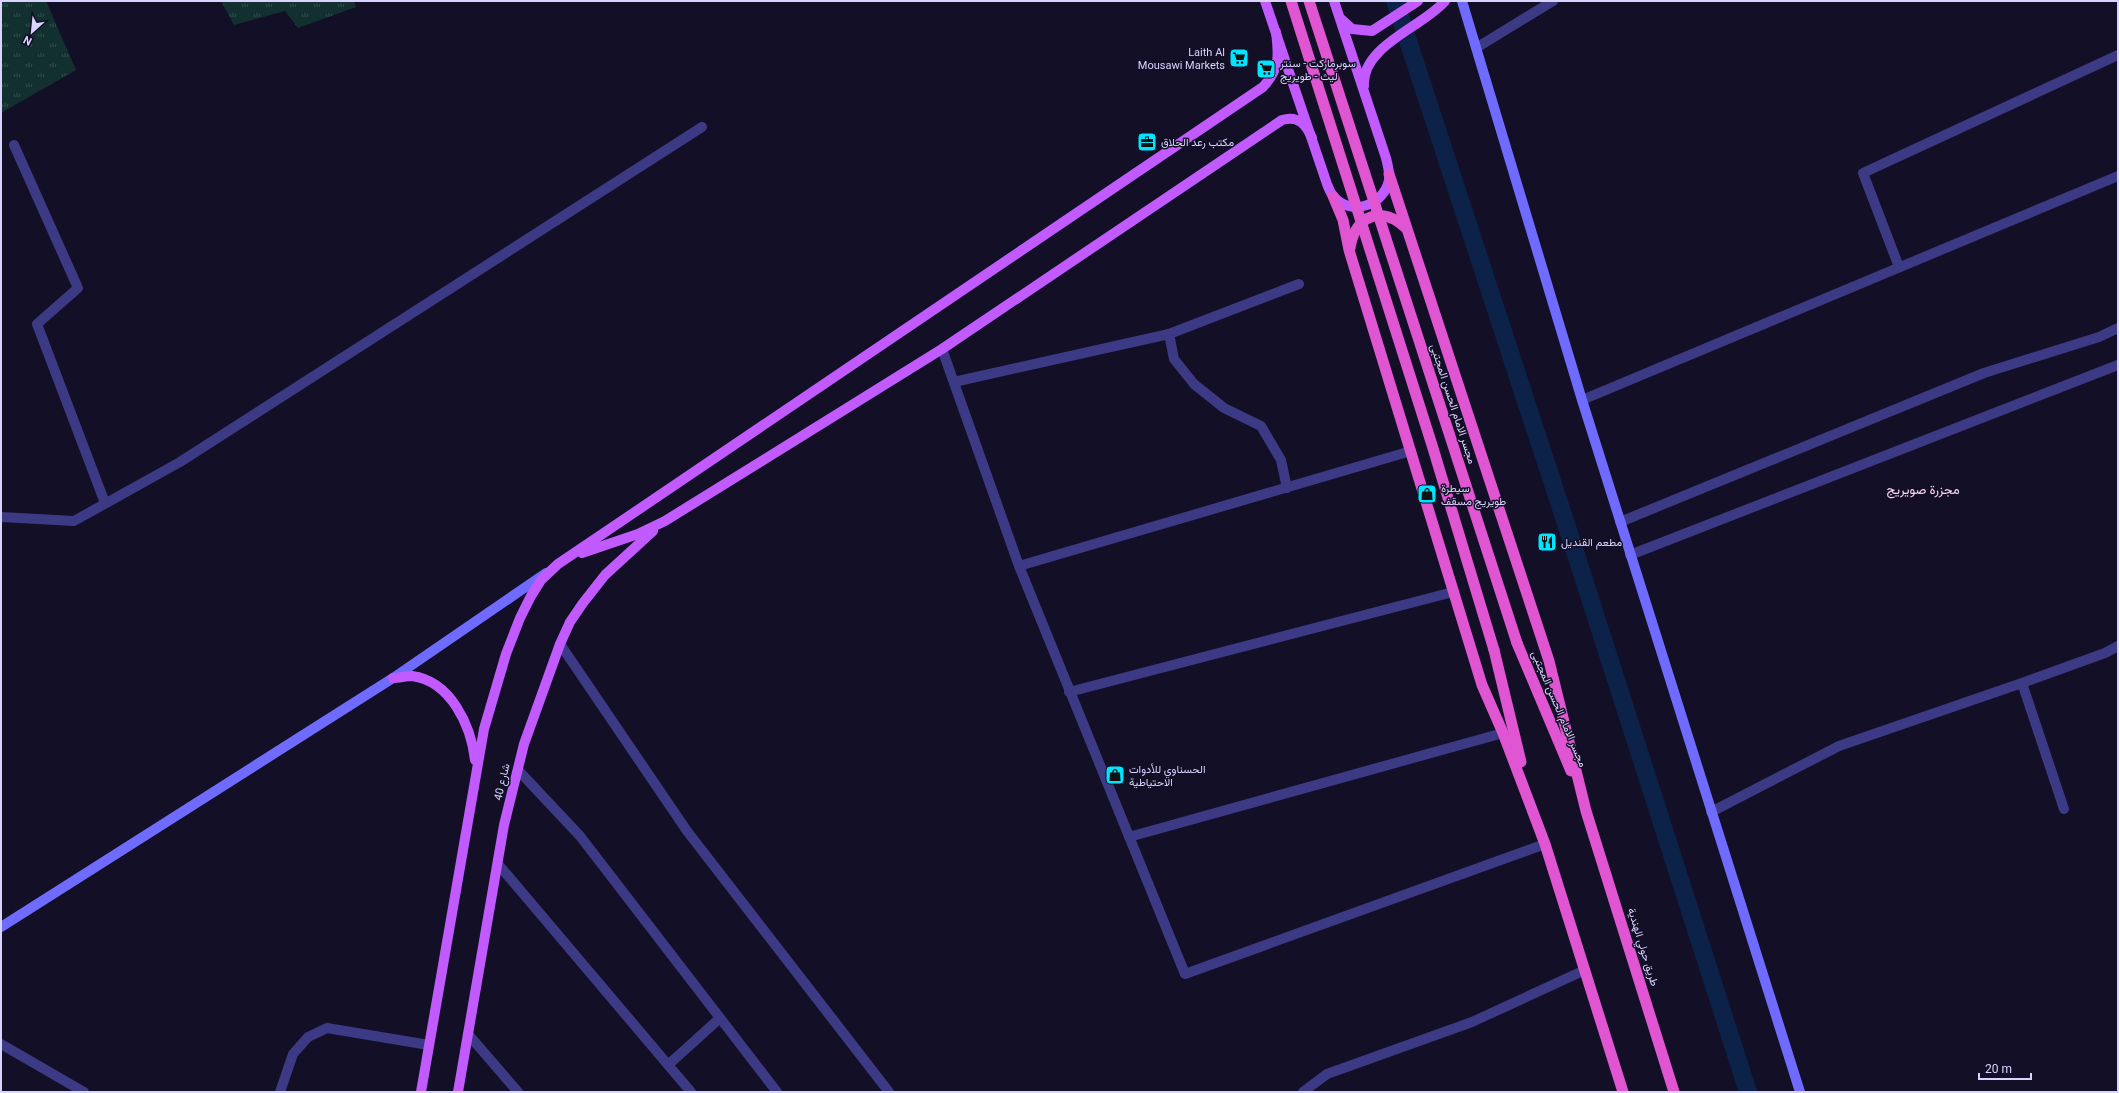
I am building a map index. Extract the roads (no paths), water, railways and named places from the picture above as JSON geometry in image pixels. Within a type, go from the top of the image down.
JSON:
[{"type":"highway","points":[[1291,1],[1429,437],[1494,650],[1517,748],[1536,818]]},
{"type":"highway","name":"مجسر الامام الحسن المجتبى","points":[[1309,1],[1517,643],[1586,811]]},
{"type":"highway","points":[[1389,174],[1549,660],[1586,811]]},
{"type":"highway","points":[[1333,196],[1343,220],[1349,250],[1482,685],[1503,733],[1536,818],[1623,1092]]},
{"type":"highway","points":[[1349,250],[1356,229],[1360,223],[1373,216],[1388,216],[1395,219],[1407,228]]},
{"type":"highway","name":"طريق حولي الهندية","points":[[1586,811],[1674,1092]]},
{"type":"main road","points":[[1265,1],[1333,196],[1346,205],[1360,207],[1373,203],[1383,194],[1389,174],[1386,158],[1339,14]]},
{"type":"main road","points":[[1334,1],[1343,23],[1352,29],[1372,31],[1418,1]]},
{"type":"main road","points":[[1365,94],[1364,81],[1366,71],[1374,57],[1383,47],[1434,13],[1446,1]]},
{"type":"main road","points":[[1462,1],[1630,555],[1800,1092]]},
{"type":"main road","points":[[1,928],[393,678],[558,564],[1263,88],[1276,68],[1278,55],[1276,32]]},
{"type":"main road","points":[[421,1092],[484,729],[506,654],[520,618],[530,596],[542,580],[558,564],[585,552],[638,534],[665,521],[942,349],[1282,120],[1290,118],[1302,122],[1308,128],[1312,138]]},
{"type":"main road","name":"شارع 40","points":[[458,1092],[498,864],[518,770],[524,744],[560,644],[582,603],[605,575],[634,547],[665,521]]},
{"type":"main road","points":[[393,678],[411,676],[429,681],[445,694],[459,711],[470,730],[477,769]]},
{"type":"street","points":[[1476,48],[1553,1]]},
{"type":"street","points":[[1899,267],[1863,173],[2118,55]]},
{"type":"street","points":[[1,517],[74,520],[180,462],[702,127]]},
{"type":"street","points":[[14,144],[78,288],[37,324],[105,503]]},
{"type":"street","points":[[1582,400],[2118,176]]},
{"type":"street","points":[[954,382],[1169,334],[1299,284]]},
{"type":"street","points":[[1620,522],[1984,373],[2099,337],[2118,328]]},
{"type":"street","points":[[1169,334],[1174,359],[1194,384],[1224,408],[1261,426],[1281,460],[1287,488]]},
{"type":"street","points":[[942,349],[1019,566],[1185,974],[1545,844]]},
{"type":"street","points":[[1630,555],[2118,365]]},
{"type":"street","points":[[1019,566],[1411,451]]},
{"type":"street","points":[[1069,692],[1453,592]]},
{"type":"street","points":[[560,644],[686,831],[889,1092]]},
{"type":"street","points":[[1711,812],[1839,746],[2022,683],[2105,653],[2118,646]]},
{"type":"street","points":[[2022,683],[2064,809]]},
{"type":"street","points":[[1129,837],[1503,733]]},
{"type":"street","points":[[518,770],[580,836],[777,1092]]},
{"type":"street","points":[[498,864],[691,1092]]},
{"type":"street","points":[[1303,1092],[1327,1074],[1472,1022],[1585,970]]},
{"type":"street","points":[[668,1065],[720,1018]]},
{"type":"street","points":[[280,1092],[293,1054],[308,1036],[326,1028],[429,1044]]},
{"type":"street","points":[[468,1034],[518,1092]]},
{"type":"street","points":[[1,1044],[84,1092]]},
{"type":"waterway","points":[[1395,1],[1570,536],[1748,1092]]},
{"type":"place","name":"Laith Al Mousawi Markets","points":[[1239,58]]},
{"type":"place","name":"سوبرماركت - سنتر ليث - طويريج","points":[[1266,69]]},
{"type":"place","name":"مكتب رعد الحلاق","points":[[1147,142]]},
{"type":"place","name":"سيطرة طويريج مسقف","points":[[1427,494]]},
{"type":"place","name":"مطعم القنديل","points":[[1547,542]]},
{"type":"place","name":"الحسناوي للأدوات الاحتياطية","points":[[1115,775]]},
{"type":"district","name":"مجزرة صويريج","points":[[1923,489]]}]
